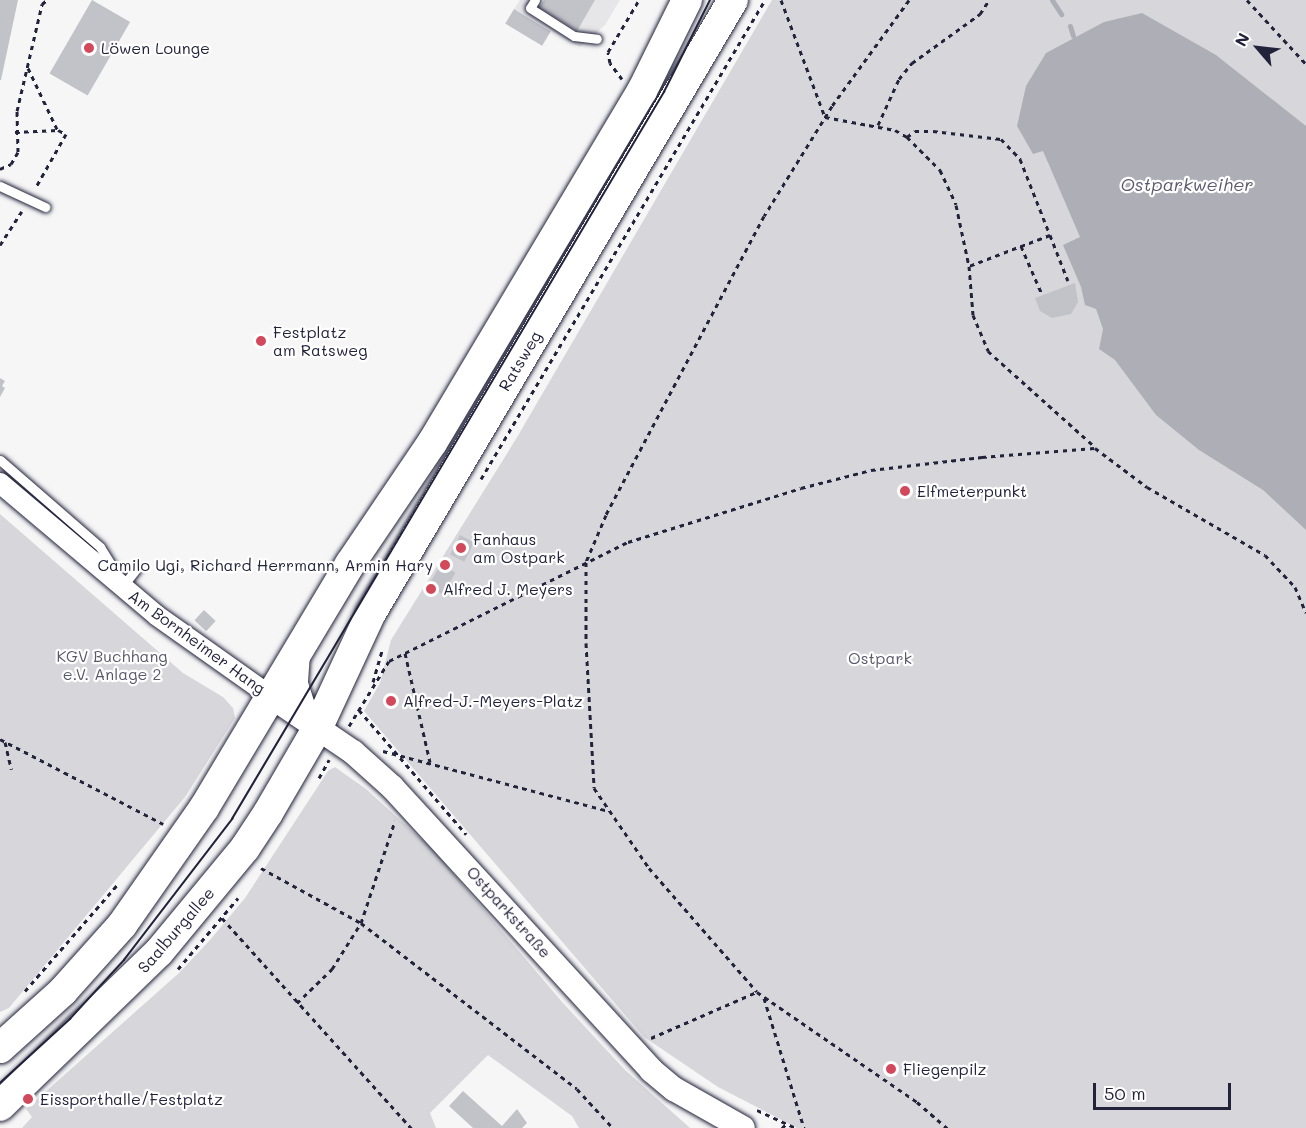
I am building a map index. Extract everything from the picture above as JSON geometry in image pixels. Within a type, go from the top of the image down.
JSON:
[{"type":"main road","name":"Ratsweg","points":[[276,700],[305,639],[350,564],[421,460],[618,131],[654,69],[687,0]]},
{"type":"main road","name":"Ratsweg","points":[[313,724],[371,613],[733,0]]},
{"type":"main road","points":[[0,1048],[63,991],[122,925],[276,700]]},
{"type":"main road","name":"Saalburgallee","points":[[0,1106],[159,952],[245,848],[292,775],[313,724]]},
{"type":"street","name":"Am Bornheimer Hang","points":[[0,483],[122,587],[202,650],[276,700]]},
{"type":"street","points":[[305,639],[294,674],[313,724]]},
{"type":"street","points":[[276,700],[296,735],[296,760],[292,775]]},
{"type":"street","name":"Ostparkstraße","points":[[276,700],[367,764],[445,841],[651,1070],[674,1089],[745,1117]]},
{"type":"lane","points":[[535,0],[531,8],[574,36],[597,39]]},
{"type":"lane","points":[[0,186],[45,207]]},
{"type":"lane","name":"Am Bornheimer Hang","points":[[0,460],[100,548],[110,559],[122,587]]},
{"type":"lane","points":[[122,587],[136,569]]},
{"type":"path","points":[[0,169],[11,164],[18,152],[15,132],[27,66],[42,4],[47,0]]},
{"type":"path","points":[[627,85],[610,63],[609,52],[639,0]]},
{"type":"path","points":[[478,484],[765,0]]},
{"type":"path","points":[[781,0],[825,117]]},
{"type":"path","points":[[909,0],[825,117],[764,216],[696,340],[606,515],[586,562],[594,788],[608,811],[649,868],[757,992],[917,1102],[947,1128]]},
{"type":"path","points":[[878,125],[899,79],[912,63],[980,14],[989,0]]},
{"type":"path","points":[[1247,0],[1306,64]]},
{"type":"path","points":[[27,66],[58,130]]},
{"type":"path","points":[[825,117],[878,125],[907,137],[940,170],[956,206],[969,266],[973,315],[988,351],[1095,448],[1147,487],[1265,555],[1295,587],[1306,613]]},
{"type":"path","points":[[15,132],[58,130],[66,134]]},
{"type":"path","points":[[907,137],[915,131],[933,131],[1001,139],[1020,159],[1068,281]]},
{"type":"path","points":[[969,266],[1050,235]]},
{"type":"path","points":[[1021,246],[1041,292]]},
{"type":"path","points":[[354,718],[388,661],[628,542],[678,525],[871,470],[1095,448]]},
{"type":"path","points":[[370,689],[385,640]]},
{"type":"path","points":[[405,653],[430,762]]},
{"type":"path","points":[[359,710],[474,843]]},
{"type":"path","points":[[0,739],[167,826],[160,835]]},
{"type":"path","points":[[5,742],[11,769]]},
{"type":"path","points":[[397,753],[608,811]]},
{"type":"path","points":[[297,1003],[332,969],[361,923],[398,815]]},
{"type":"path","points":[[261,867],[361,923],[577,1089],[613,1128]]},
{"type":"path","points":[[20,997],[123,879]]},
{"type":"path","points":[[222,918],[411,1128]]},
{"type":"path","points":[[644,1041],[757,992]]},
{"type":"path","points":[[763,996],[804,1128]]},
{"type":"path","points":[[745,1117],[786,1124],[796,1128]]},
{"type":"path","points":[[782,1128],[786,1124]]},
{"type":"shaded area","points":[[520,0],[620,0],[605,25],[580,47],[514,9]]},
{"type":"green space","name":"Ostpark","points":[[772,0],[1306,0],[1306,1128],[797,1128],[718,1087],[644,1037],[364,711],[380,683],[391,640],[516,439]]},
{"type":"green space","name":"KGV Buchhang e.V. Anlage 2","points":[[0,514],[183,673],[223,697],[233,708],[235,718],[185,797],[9,1008],[0,1012]]},
{"type":"green space","points":[[335,767],[366,789],[434,851],[562,1002],[625,1070],[690,1128],[579,1128],[572,1116],[488,1055],[430,1113],[436,1128],[22,1128],[32,1117],[26,1109],[179,973],[210,940],[245,898],[328,771]]},
{"type":"water","name":"Ostparkweiher","points":[[1142,13],[1216,55],[1306,126],[1306,530],[1263,490],[1199,450],[1156,415],[1115,360],[1099,349],[1103,329],[1096,309],[1085,305],[1081,287],[1063,245],[1080,237],[1043,151],[1033,154],[1017,126],[1026,86],[1046,53],[1104,22]]},
{"type":"building","points":[[0,0],[18,0],[1,80],[0,80]]},
{"type":"building","name":"Löwen Lounge","points":[[92,0],[130,22],[88,96],[50,74]]},
{"type":"building","points":[[544,0],[595,0],[577,31],[539,8]]},
{"type":"building","points":[[514,9],[551,31],[542,46],[505,24]]},
{"type":"building","points":[[1075,283],[1078,302],[1071,314],[1052,318],[1040,311],[1035,298]]},
{"type":"building","points":[[0,378],[5,381],[2,386],[5,388],[0,397]]},
{"type":"building","name":"Fanhaus am Ostpark","points":[[460,535],[474,542],[464,562],[450,555]]},
{"type":"building","points":[[441,564],[456,573],[443,594],[428,585]]},
{"type":"building","points":[[204,610],[216,621],[206,631],[194,620]]},
{"type":"building","points":[[463,1091],[502,1126],[517,1109],[527,1123],[522,1128],[473,1128],[449,1106]]},
{"type":"waterway","points":[[1052,0],[1061,14]]},
{"type":"waterway","points":[[1070,26],[1073,36]]},
{"type":"tram line","points":[[0,1083],[70,1019],[124,960],[232,819],[664,92],[710,0]]},
{"type":"place","name":"Löwen Lounge","points":[[89,48]]},
{"type":"place","name":"Festplatz am Ratsweg","points":[[261,341]]},
{"type":"place","name":"Elfmeterpunkt","points":[[905,491]]},
{"type":"place","name":"Fanhaus am Ostpark","points":[[461,548]]},
{"type":"place","name":"Camilo Ugi, Richard Herrmann, Armin Hary","points":[[445,565]]},
{"type":"place","name":"Alfred J. Meyers","points":[[431,589]]},
{"type":"place","name":"Alfred-J.-Meyers-Platz","points":[[391,701]]},
{"type":"place","name":"Fliegenpilz","points":[[891,1069]]},
{"type":"place","name":"Eissporthalle/Festplatz","points":[[28,1099]]}]
